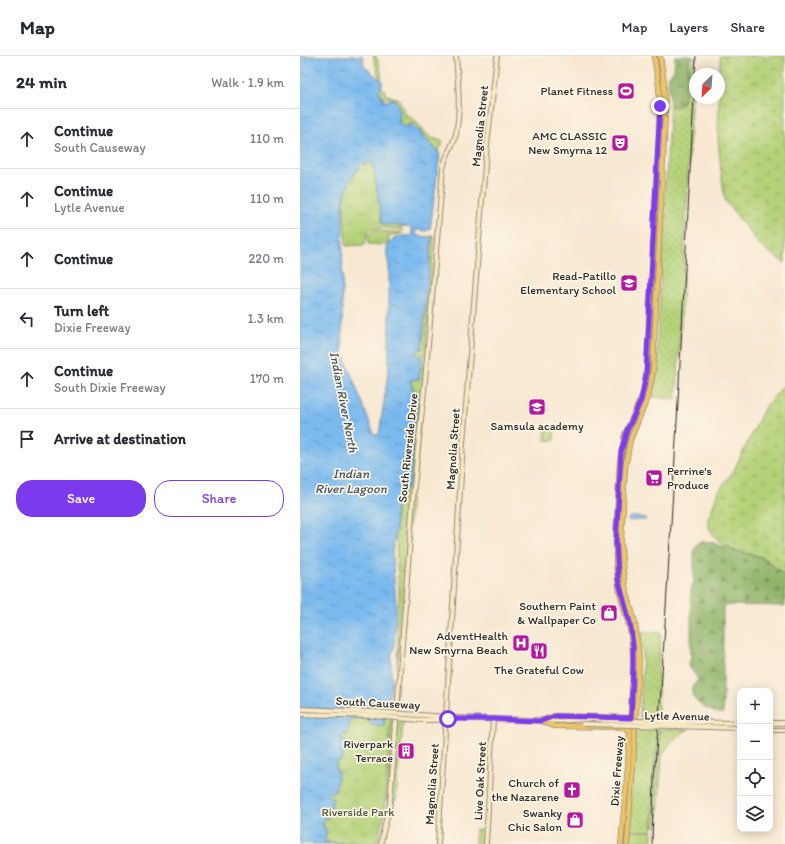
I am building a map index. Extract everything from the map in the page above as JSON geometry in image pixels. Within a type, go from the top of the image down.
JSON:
[{"type":"main road","points":[[654,56],[658,74],[660,106],[660,178]]},
{"type":"main road","points":[[660,56],[666,106],[660,178]]},
{"type":"main road","name":"Dixie Freeway","points":[[621,844],[631,718],[633,646],[630,624],[618,579],[616,542],[621,452],[627,430],[641,400],[646,376],[660,178]]},
{"type":"main road","name":"Dixie Freeway","points":[[627,844],[636,721],[639,653],[635,622],[624,578],[621,556],[622,535],[627,450],[632,433],[646,401],[652,376],[660,178]]},
{"type":"main road","points":[[555,716],[631,718],[636,721],[630,725],[621,727],[554,726],[541,721],[555,716]]},
{"type":"main road","points":[[621,727],[630,731]]},
{"type":"street","name":"South Riverside Drive","points":[[381,844],[382,832],[388,816],[390,803],[414,486],[424,396],[443,169],[456,134],[459,109],[456,56]]},
{"type":"street","name":"Magnolia Street","points":[[438,844],[463,443],[485,164],[497,56]]},
{"type":"street","name":"South Causeway","points":[[300,709],[493,719]]},
{"type":"street","name":"South Causeway","points":[[300,714],[434,721],[455,718]]},
{"type":"street","name":"Lytle Avenue","points":[[493,719],[673,724],[737,728]]},
{"type":"street","name":"Live Oak Street","points":[[486,844],[493,719]]},
{"type":"street","name":"Lytle Avenue","points":[[673,724],[737,722]]},
{"type":"street","points":[[773,723],[785,723]]},
{"type":"street","points":[[773,730],[785,730]]},
{"type":"green space","points":[[373,56],[376,56],[379,65],[382,89],[385,90],[385,94],[399,99],[405,114],[413,119],[430,137],[442,140],[442,145],[438,151],[440,160],[438,162],[433,148],[416,125],[413,123],[409,125],[406,124],[402,127],[400,125],[399,109],[396,101],[388,98],[381,98],[378,92],[379,79]]},
{"type":"green space","points":[[675,56],[692,56],[688,59],[689,76],[685,83],[686,94],[681,105],[672,107],[670,103],[668,77],[674,70]]},
{"type":"green space","points":[[693,56],[693,68],[689,68],[689,71],[688,59]]},
{"type":"green space","points":[[720,56],[785,56],[785,263],[759,245],[725,200],[718,138],[719,104],[725,104],[725,68],[720,68]]},
{"type":"green space","points":[[689,75],[689,104],[691,104],[686,228],[676,399],[653,397],[655,388],[670,103],[672,107],[686,94],[686,86]]},
{"type":"green space","points":[[373,162],[397,224],[403,230],[378,228],[369,233],[366,238],[365,245],[346,246],[344,207],[346,193],[356,172],[366,164]]},
{"type":"green space","points":[[376,231],[403,233],[389,236],[388,245],[368,244],[369,235]]},
{"type":"green space","points":[[432,235],[435,237],[416,466],[411,490],[409,528],[407,533],[408,541],[403,624],[400,640],[397,690],[394,710],[390,709],[393,703],[396,681],[399,593],[396,556],[397,544],[395,538],[396,515],[402,493],[410,483],[418,396],[411,384],[412,380],[419,379],[416,354],[417,351],[422,348]]},
{"type":"green space","points":[[785,384],[785,576],[772,564],[761,557],[730,548],[724,544],[714,536],[708,519],[719,491],[734,470],[765,407]]},
{"type":"green space","points":[[553,426],[555,426],[554,441],[545,440],[546,429],[552,430]]},
{"type":"green space","points":[[703,541],[730,547],[763,558],[785,576],[785,606],[723,605],[723,714],[707,709],[701,705],[693,697],[692,692],[698,679],[689,666],[691,656],[691,590],[694,581],[694,550],[696,545]]},
{"type":"green space","points":[[640,631],[661,633],[658,671],[658,718],[640,718],[642,664]]},
{"type":"green space","name":"Riverside Park","points":[[352,712],[391,716],[384,816],[377,844],[324,842],[326,830],[324,821],[326,810],[328,810],[326,819],[327,818],[330,797],[328,794],[330,792],[334,792],[337,772],[336,765],[338,761],[342,760],[345,741],[341,740],[341,736],[347,735]]},
{"type":"green space","points":[[392,721],[395,721],[389,801],[387,801]]},
{"type":"green space","points":[[398,722],[403,722],[400,758],[395,758]]},
{"type":"green space","points":[[659,725],[654,769],[652,831],[628,831],[635,726]]},
{"type":"green space","points":[[660,729],[689,729],[672,741],[662,755],[657,827],[653,826]]},
{"type":"green space","points":[[394,761],[399,761],[396,801],[392,801]]},
{"type":"green space","points":[[475,830],[484,830],[483,844],[475,844]]},
{"type":"green space","points":[[628,831],[652,831],[652,844],[627,844]]},
{"type":"water","name":"Indian River Lagoon","points":[[300,56],[363,56],[364,66],[383,82],[379,91],[384,101],[395,99],[400,110],[399,123],[403,127],[413,125],[440,154],[430,229],[426,231],[417,229],[416,236],[432,237],[422,349],[417,351],[416,354],[422,356],[419,379],[411,380],[411,385],[418,396],[410,483],[397,506],[395,515],[396,528],[392,552],[396,604],[394,647],[391,658],[392,680],[384,726],[371,725],[369,723],[369,719],[351,718],[347,735],[341,736],[341,740],[346,741],[342,760],[338,761],[336,765],[336,770],[339,772],[335,792],[330,792],[328,794],[333,798],[329,818],[326,819],[327,810],[323,824],[324,828],[327,830],[324,842],[374,844],[300,844]],"holes":[[[373,163],[382,224],[409,227],[412,230],[411,236],[403,236],[393,239],[387,252],[389,265],[389,366],[379,435],[374,434],[342,350],[343,202],[350,181],[361,164]]]},
{"type":"water","points":[[630,517],[641,517],[645,518],[646,520],[629,521],[628,519]]},
{"type":"railway","points":[[695,68],[696,56]]},
{"type":"railway","points":[[652,844],[654,777],[661,691],[676,440],[694,104]]},
{"type":"place","name":"Planet Fitness","points":[[626,91]]},
{"type":"place","name":"AMC CLASSIC New Smyrna 12","points":[[620,143]]},
{"type":"place","name":"Read-Patillo Elementary School","points":[[629,283]]},
{"type":"place","name":"Samsula academy","points":[[537,407]]},
{"type":"place","name":"Perrine's Produce","points":[[654,478]]},
{"type":"place","name":"Southern Paint & Wallpaper Co","points":[[609,613]]},
{"type":"place","name":"AdventHealth New Smyrna Beach","points":[[521,643]]},
{"type":"place","name":"The Grateful Cow","points":[[539,651]]},
{"type":"place","name":"Riverpark Terrace","points":[[406,751]]},
{"type":"place","name":"Church of the Nazarene","points":[[572,790]]},
{"type":"place","name":"Swanky Chic Salon","points":[[575,820]]},
{"type":"route","points":[[448,719],[541,721],[555,716],[631,718],[634,658],[633,646],[630,624],[620,592],[617,572],[616,542],[621,452],[627,430],[641,400],[646,376],[660,106]]},
{"type":"water label","name":"Indian River North","points":[[344,402]]}]
